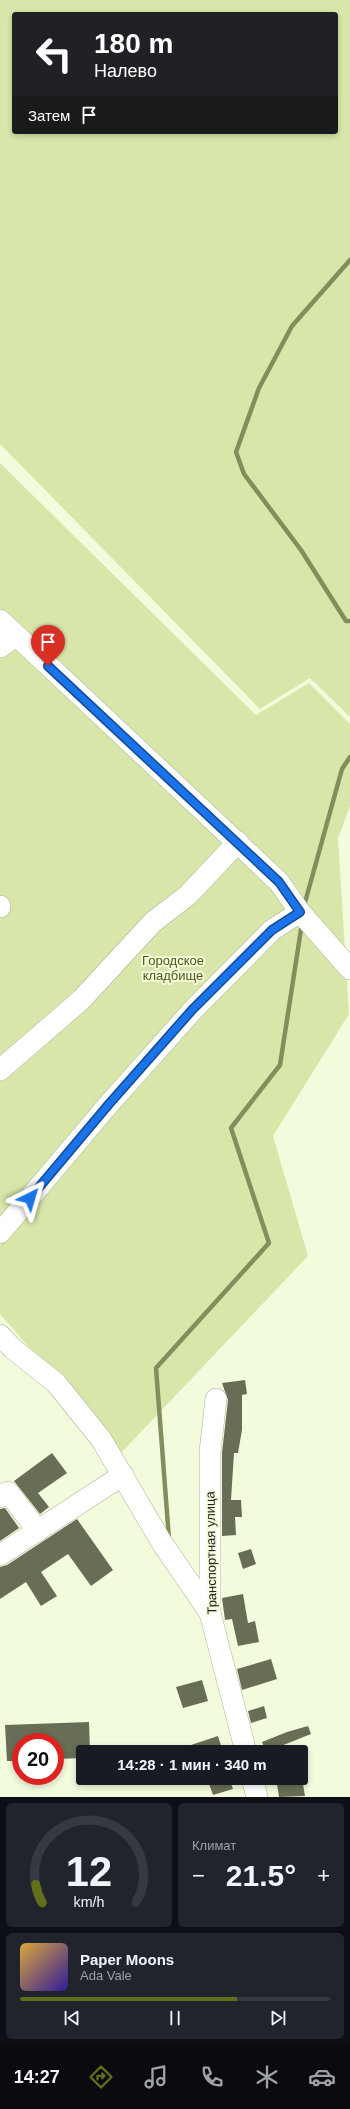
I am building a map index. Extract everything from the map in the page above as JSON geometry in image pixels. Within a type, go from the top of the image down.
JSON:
[{"type":"street","points":[[0,620],[8,641],[238,842],[279,882],[300,912],[350,969]]},
{"type":"street","points":[[0,1070],[81,1000],[153,922],[188,895],[238,842]]},
{"type":"street","points":[[0,1233],[109,1104],[192,1010],[272,930],[300,912]]},
{"type":"street","points":[[0,1335],[12,1348],[56,1383],[101,1439],[162,1543],[210,1613]]},
{"type":"street","name":"Транспортная улица","points":[[216,1399],[210,1452],[210,1613],[244,1745]]},
{"type":"street","points":[[0,1556],[123,1475]]},
{"type":"street","points":[[0,1497],[8,1492],[38,1531]]},
{"type":"street","points":[[254,1785],[257,1797]]},
{"type":"green space","points":[[0,0],[350,0],[350,717],[310,678],[260,709],[0,444]]},
{"type":"green space","name":"Городское кладбище","points":[[0,463],[256,715],[309,683],[350,724],[350,806],[338,838],[349,1014],[273,1136],[308,1256],[121,1453],[0,1314]]},
{"type":"building","points":[[245,1380],[247,1394],[242,1395],[242,1430],[238,1453],[234,1453],[231,1500],[241,1500],[242,1517],[235,1517],[236,1535],[222,1536],[222,1453],[228,1400],[222,1383]]},
{"type":"building","points":[[52,1453],[67,1473],[38,1493],[49,1507],[40,1514],[14,1481]]},
{"type":"building","points":[[5,1508],[19,1528],[0,1541],[0,1509]]},
{"type":"building","points":[[77,1519],[113,1570],[91,1586],[68,1554],[41,1572],[57,1596],[41,1606],[26,1582],[0,1599],[0,1567],[7,1565]]},
{"type":"building","points":[[251,1549],[256,1564],[243,1569],[238,1553]]},
{"type":"building","points":[[243,1594],[248,1623],[255,1621],[259,1642],[238,1646],[232,1619],[225,1620],[222,1598]]},
{"type":"building","points":[[271,1659],[277,1679],[242,1690],[237,1669]]},
{"type":"building","points":[[202,1680],[208,1701],[183,1708],[176,1687]]},
{"type":"building","points":[[264,1706],[267,1718],[251,1723],[248,1711]]},
{"type":"building","points":[[89,1722],[90,1745],[76,1745],[76,1758],[64,1759],[64,1733],[12,1733],[12,1761],[7,1761],[5,1725]]},
{"type":"building","points":[[308,1726],[311,1734],[284,1745],[263,1745],[262,1742],[287,1732]]},
{"type":"building","points":[[218,1736],[221,1745],[191,1745]]},
{"type":"building","points":[[209,1785],[232,1785],[233,1789],[213,1795]]},
{"type":"building","points":[[277,1785],[303,1785],[305,1796],[279,1797]]},
{"type":"waterway","points":[[350,260],[292,326],[259,388],[236,452],[244,474],[301,550],[346,621],[350,621]]},
{"type":"waterway","points":[[304,906],[342,769],[350,757]]},
{"type":"waterway","points":[[169,1539],[156,1368],[269,1243],[231,1128],[280,1065],[302,923]]},
{"type":"route","points":[[30,1198],[109,1104],[192,1010],[272,930],[300,912],[279,882],[238,842],[48,666]]}]
